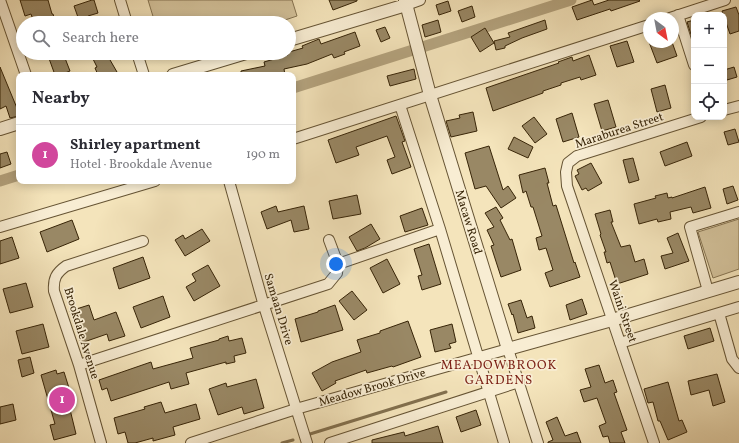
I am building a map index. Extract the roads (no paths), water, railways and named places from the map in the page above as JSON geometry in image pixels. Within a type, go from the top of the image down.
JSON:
[{"type":"street","points":[[0,0],[16,46]]},
{"type":"street","points":[[120,0],[126,16]]},
{"type":"street","points":[[296,38],[405,2],[420,0]]},
{"type":"street","points":[[679,15],[725,0]]},
{"type":"street","name":"Macaw Road","points":[[405,2],[430,95],[538,443]]},
{"type":"street","points":[[296,138],[643,27]]},
{"type":"street","points":[[679,29],[691,58]]},
{"type":"street","points":[[21,60],[25,72]]},
{"type":"street","points":[[139,60],[143,72]]},
{"type":"street","points":[[183,72],[223,60]]},
{"type":"street","points":[[400,105],[440,229],[504,443]]},
{"type":"street","points":[[727,109],[739,106]]},
{"type":"street","name":"Maraburea Street","points":[[567,186],[566,172],[568,163],[577,156],[691,120]]},
{"type":"street","points":[[0,129],[16,124]]},
{"type":"street","points":[[0,227],[144,184]]},
{"type":"street","name":"Samaan Drive","points":[[230,184],[264,306],[307,443]]},
{"type":"street","name":"Waini Street","points":[[567,186],[654,443]]},
{"type":"street","points":[[708,292],[690,227],[739,212]]},
{"type":"street","points":[[338,264],[440,229]]},
{"type":"street","points":[[79,365],[328,284],[337,273],[338,264],[329,240]]},
{"type":"street","name":"Brookdale Avenue","points":[[102,443],[79,365],[54,291],[54,278],[66,266],[144,241]]},
{"type":"street","name":"Meadow Brook Drive","points":[[191,443],[296,409],[612,320],[739,282]]},
{"type":"street","points":[[620,343],[739,307]]},
{"type":"street","points":[[719,313],[732,359],[739,368]]},
{"type":"street","points":[[330,443],[519,382]]},
{"type":"waterway","points":[[296,87],[571,0]]},
{"type":"waterway","points":[[0,181],[16,176]]},
{"type":"waterway","points":[[310,434],[446,392]]},
{"type":"waterway","points":[[282,443],[293,440]]},
{"type":"place","name":"Shirley apartment","points":[[62,400]]},
{"type":"district","name":"MEADOWBROOK GARDENS","points":[[499,372]]}]
